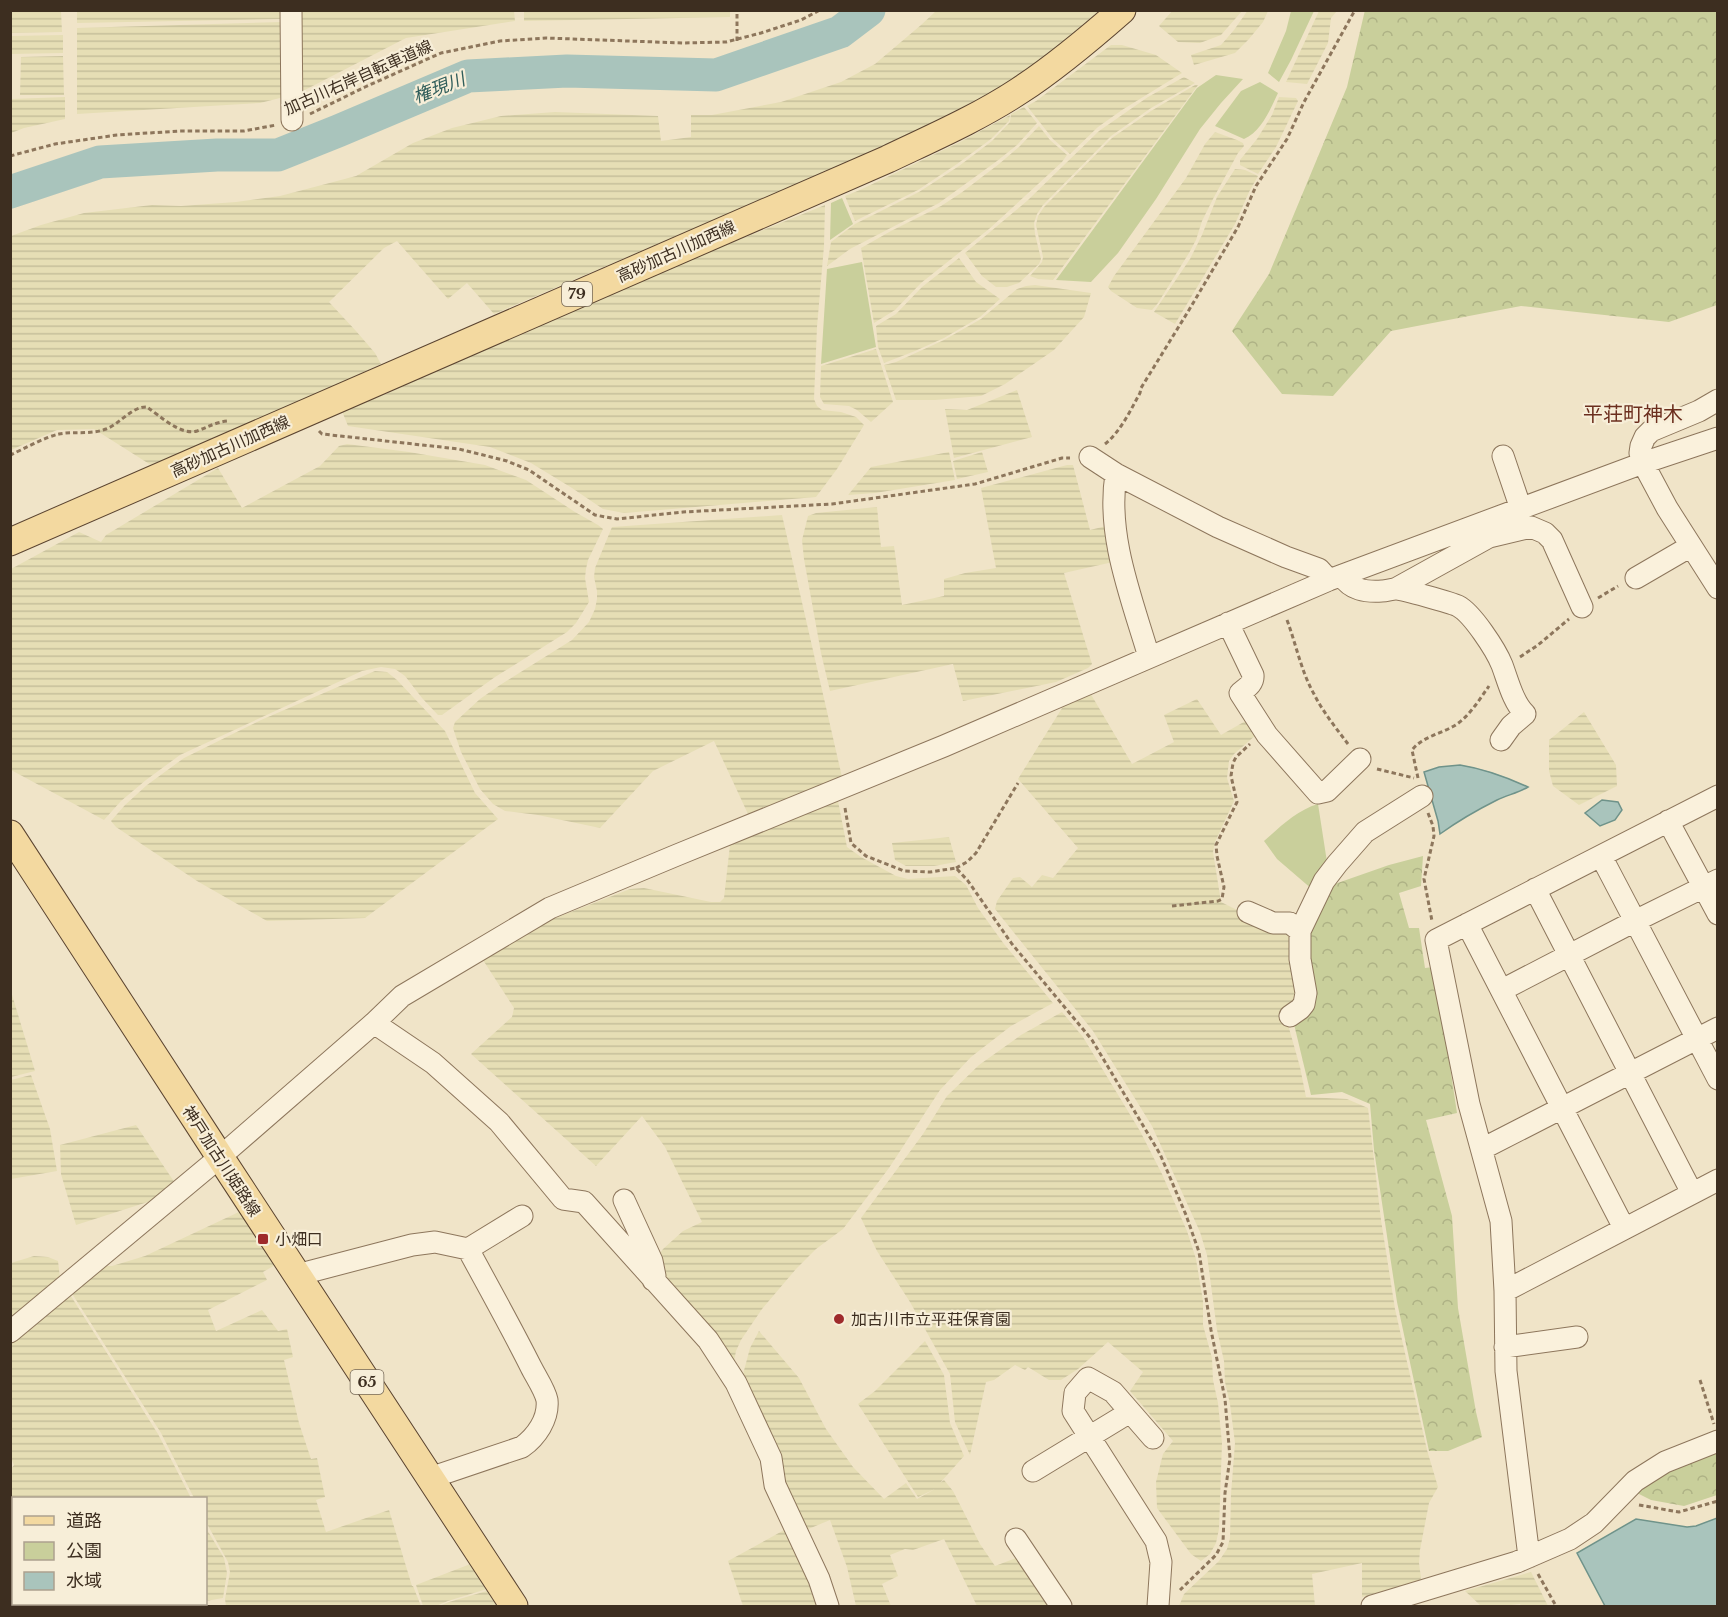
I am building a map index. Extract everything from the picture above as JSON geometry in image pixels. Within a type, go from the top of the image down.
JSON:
[{"type":"main road","name":"高砂加古川加西線","points":[[10,542],[888,159],[953,128],[1018,91],[1078,48],[1122,10]]},
{"type":"main road","name":"神戸加古川姫路線","points":[[10,834],[513,1606]]},
{"type":"street","points":[[291,10],[292,120]]},
{"type":"street","points":[[1718,400],[1699,411],[1651,431],[1645,437],[1640,453],[1667,508],[1718,588]]},
{"type":"street","points":[[10,1332],[220,1158],[402,996],[550,908],[842,788],[1335,578],[1643,463],[1718,438]]},
{"type":"street","points":[[1503,456],[1521,509]]},
{"type":"street","points":[[1089,457],[1116,474],[1243,539],[1319,569],[1354,588],[1381,591],[1397,588],[1483,540],[1532,527],[1545,533],[1552,540],[1582,607]]},
{"type":"street","points":[[1116,474],[1113,494],[1121,564],[1149,657]]},
{"type":"street","points":[[1636,578],[1691,546]]},
{"type":"street","points":[[1397,588],[1458,606],[1479,626],[1501,663],[1505,677],[1525,714],[1511,726],[1501,740]]},
{"type":"street","points":[[1228,623],[1253,675],[1251,685],[1240,693],[1264,730],[1318,793],[1327,791],[1360,759]]},
{"type":"street","points":[[1290,1016],[1304,1004],[1306,993],[1300,959],[1300,931],[1324,880],[1365,832],[1422,796]]},
{"type":"street","points":[[1529,1557],[1506,1371],[1501,1221],[1469,1104],[1436,940],[1718,796]]},
{"type":"street","points":[[1668,821],[1711,884],[1718,914]]},
{"type":"street","points":[[1601,856],[1718,1079]]},
{"type":"street","points":[[1502,990],[1711,884]]},
{"type":"street","points":[[1535,889],[1692,1193]]},
{"type":"street","points":[[1248,912],[1273,923],[1290,922],[1300,931]]},
{"type":"street","points":[[1467,924],[1624,1228]]},
{"type":"street","points":[[374,1023],[433,1063],[499,1122],[563,1199],[584,1202],[708,1340],[736,1383],[771,1458],[775,1485],[819,1579],[828,1606]]},
{"type":"street","points":[[1482,1149],[1718,1028]]},
{"type":"street","points":[[1505,1291],[1718,1180]]},
{"type":"street","points":[[624,1200],[652,1261],[655,1276],[652,1280]]},
{"type":"street","points":[[297,1275],[412,1245],[435,1242],[468,1249],[522,1216]]},
{"type":"street","points":[[430,1478],[522,1448],[540,1429],[546,1412],[547,1399],[468,1249]]},
{"type":"street","points":[[1505,1347],[1577,1337]]},
{"type":"street","points":[[1153,1438],[1113,1392],[1088,1378],[1075,1393],[1073,1411],[1156,1541],[1161,1562],[1158,1606]]},
{"type":"street","points":[[1033,1471],[1130,1412]]},
{"type":"street","points":[[1372,1606],[1517,1562],[1570,1539],[1594,1523],[1635,1481],[1716,1432]]},
{"type":"street","points":[[1016,1539],[1060,1606]]},
{"type":"path","points":[[737,10],[737,40]]},
{"type":"path","name":"加古川右岸自転車道線","points":[[10,156],[55,144],[117,135],[180,131],[244,131],[292,120],[313,113],[441,53],[500,41],[546,38],[683,43],[726,42],[781,27],[820,10]]},
{"type":"path","points":[[299,416],[322,434],[459,448],[507,461],[529,470],[595,515],[617,519],[683,512],[832,504],[975,484],[1062,458],[1089,457],[1114,437],[1124,423],[1141,388],[1238,227],[1256,186],[1287,139],[1355,10]]},
{"type":"path","points":[[10,455],[57,435],[107,429],[142,407],[177,428],[187,431],[194,432],[219,422],[231,421],[244,424],[256,434]]},
{"type":"path","points":[[1172,906],[1222,899],[1224,887],[1216,844],[1237,802],[1231,776],[1233,763],[1236,757],[1264,730]]},
{"type":"path","points":[[842,788],[851,843],[866,856],[904,871],[930,872],[956,868],[976,853],[1018,783]]},
{"type":"path","points":[[956,868],[968,880],[1012,944],[1092,1040],[1160,1154],[1200,1252],[1211,1330],[1225,1399],[1230,1458],[1225,1493],[1223,1542],[1216,1555],[1179,1591]]},
{"type":"path","points":[[1700,1380],[1716,1432]]},
{"type":"path","points":[[1623,1494],[1642,1507],[1679,1512],[1718,1501]]},
{"type":"path","points":[[1529,1557],[1556,1606]]},
{"type":"shaded area","points":[[282,10],[282,19],[77,23],[77,11]]},
{"type":"shaded area","points":[[1173,10],[1242,11],[1221,35],[1200,43],[1178,42],[1159,26]]},
{"type":"shaded area","points":[[1248,10],[1268,11],[1263,22],[1249,39],[1235,53],[1194,65],[1191,55],[1221,45]]},
{"type":"shaded area","points":[[10,11],[61,11],[62,32],[11,33]]},
{"type":"shaded area","points":[[301,11],[514,11],[515,21],[406,38],[299,93]]},
{"type":"shaded area","points":[[524,11],[730,11],[730,17],[524,21]]},
{"type":"shaded area","points":[[936,11],[1107,11],[1032,67],[960,111],[907,137],[494,314],[467,283],[448,299],[397,241],[384,248],[329,302],[375,353],[381,364],[154,467],[94,429],[57,430],[11,450],[11,236],[84,213],[152,205],[181,206],[236,202],[280,196],[356,176],[413,143],[452,128],[501,116],[555,112],[658,116],[661,141],[691,137],[691,115],[712,115],[781,102],[841,82],[875,64]]},
{"type":"shaded area","points":[[1319,11],[1337,11],[1331,18],[1328,43],[1307,84],[1286,82]]},
{"type":"shaded area","points":[[282,22],[284,97],[260,103],[77,114],[77,28]]},
{"type":"shaded area","points":[[63,35],[63,53],[11,54],[11,36]]},
{"type":"shaded area","points":[[1111,45],[1122,45],[1156,55],[1182,73],[1098,127],[1070,154],[1053,139],[1027,106]]},
{"type":"shaded area","points":[[63,56],[64,95],[20,95],[21,57]]},
{"type":"shaded area","points":[[1184,77],[1195,83],[1151,108],[1111,136],[1043,205],[1034,223],[1041,259],[1039,264],[1019,283],[1007,287],[996,287],[982,276],[965,253],[1027,201],[1099,131],[1148,97]]},
{"type":"shaded area","points":[[1198,85],[1053,280],[1030,276],[1042,262],[1036,225],[1038,216],[1044,207],[1112,138]]},
{"type":"shaded area","points":[[65,97],[65,119],[11,133],[11,99]]},
{"type":"shaded area","points":[[1279,97],[1296,98],[1298,101],[1276,147],[1258,174],[1240,165],[1240,160],[1272,115]]},
{"type":"shaded area","points":[[1024,107],[1037,123],[1017,145],[939,203],[850,249],[827,266],[831,242],[855,224],[919,192],[959,166],[992,141],[1010,122],[1011,114]]},
{"type":"shaded area","points":[[1010,115],[1009,121],[991,139],[957,164],[918,190],[855,221],[845,196],[962,141]]},
{"type":"shaded area","points":[[1039,126],[1050,140],[1067,155],[1062,162],[989,229],[921,283],[895,310],[874,323],[861,248],[961,193],[1019,147]]},
{"type":"shaded area","points":[[1215,132],[1237,140],[1244,146],[1213,199],[1189,253],[1158,303],[1152,310],[1137,308],[1108,287],[1186,178],[1205,144]]},
{"type":"shaded area","points":[[1235,169],[1245,170],[1258,176],[1235,224],[1175,324],[1154,312],[1190,259],[1217,197]]},
{"type":"shaded area","points":[[825,205],[814,399],[822,410],[841,412],[856,417],[864,425],[837,469],[816,497],[624,513],[603,509],[531,463],[490,447],[348,426],[342,411],[386,394],[542,322],[652,275]]},
{"type":"shaded area","points":[[959,258],[976,282],[1000,299],[980,317],[944,338],[884,363],[878,347],[876,326],[896,314],[922,287]]},
{"type":"shaded area","points":[[1035,285],[1091,293],[1084,317],[1054,350],[1005,384],[981,396],[935,400],[896,400],[884,365],[896,362],[944,340],[981,319],[1017,289]]},
{"type":"shaded area","points":[[876,349],[893,402],[871,422],[849,406],[824,404],[820,397],[821,366]]},
{"type":"shaded area","points":[[1017,390],[1032,437],[954,458],[945,409],[967,410]]},
{"type":"shaded area","points":[[347,444],[485,465],[526,480],[598,525],[603,529],[586,569],[585,578],[589,602],[576,623],[567,632],[495,677],[442,715],[438,715],[405,676],[395,669],[381,667],[362,671],[180,755],[121,801],[104,820],[11,770],[11,569],[79,532],[101,542],[106,535],[218,468],[242,508],[320,466],[339,446]]},
{"type":"shaded area","points":[[949,452],[955,480],[848,495],[871,467]]},
{"type":"shaded area","points":[[982,452],[988,472],[957,479],[953,461]]},
{"type":"shaded area","points":[[1073,465],[1090,530],[1110,525],[1113,562],[1064,573],[1092,664],[1088,668],[1056,682],[963,701],[953,664],[830,691],[804,559],[802,540],[808,516],[816,513],[877,507],[881,547],[894,546],[902,605],[944,596],[944,579],[996,568],[981,488]]},
{"type":"shaded area","points":[[782,515],[842,777],[748,814],[714,741],[653,771],[600,828],[538,815],[505,811],[493,804],[480,789],[461,752],[453,728],[455,722],[480,699],[572,640],[589,622],[597,599],[595,568],[612,527]]},
{"type":"shaded area","points":[[375,671],[387,672],[397,680],[445,731],[475,793],[498,819],[365,918],[267,921],[197,881],[116,827],[111,821],[147,785],[184,758],[261,720]]},
{"type":"shaded area","points":[[1089,691],[1132,764],[1174,742],[1164,715],[1197,699],[1221,735],[1249,719],[1256,735],[1229,761],[1227,778],[1234,801],[1215,842],[1213,852],[1221,902],[1253,918],[1288,926],[1301,1003],[1285,1014],[1306,1097],[1347,1099],[1368,1108],[1381,1220],[1395,1309],[1427,1450],[1438,1487],[1429,1503],[1420,1550],[1421,1578],[1419,1582],[1362,1597],[1362,1563],[1312,1574],[1315,1606],[1179,1606],[1184,1594],[1219,1561],[1227,1549],[1230,1538],[1235,1443],[1207,1255],[1200,1232],[1152,1126],[1093,1031],[995,909],[997,901],[1013,878],[1020,877],[1032,887],[1042,875],[1053,878],[1078,848],[1018,779],[1067,700]]},
{"type":"shaded area","points":[[1584,712],[1616,765],[1617,786],[1579,805],[1553,786],[1549,771],[1549,740]]},
{"type":"shaded area","points":[[838,801],[847,847],[896,876],[908,879],[955,876],[966,885],[978,908],[1004,944],[1053,1003],[1011,1026],[971,1057],[940,1090],[889,1168],[843,1229],[816,1249],[762,1309],[741,1340],[733,1367],[663,1283],[657,1258],[663,1249],[683,1231],[702,1222],[665,1147],[642,1116],[596,1166],[471,1054],[512,1017],[514,1008],[481,957],[558,917],[630,889],[644,888],[720,902],[724,898],[730,845]]},
{"type":"shaded area","points":[[949,837],[956,862],[934,866],[906,866],[895,860],[892,843]]},
{"type":"shaded area","points":[[10,988],[35,1071],[11,1077],[10,1077]]},
{"type":"shaded area","points":[[1062,1012],[1083,1037],[1140,1131],[1187,1231],[1196,1259],[1203,1301],[1203,1325],[1212,1358],[1222,1443],[1219,1529],[1216,1543],[1210,1554],[1201,1561],[1191,1554],[1157,1508],[1156,1482],[1163,1454],[1173,1441],[1130,1391],[1143,1372],[1108,1342],[1078,1369],[1061,1380],[1049,1380],[1028,1367],[1025,1370],[1015,1365],[994,1380],[986,1382],[970,1455],[955,1422],[950,1374],[910,1302],[877,1251],[861,1218],[923,1134],[947,1096],[979,1065],[1021,1035]]},
{"type":"shaded area","points":[[31,1075],[50,1129],[57,1171],[11,1179],[11,1080]]},
{"type":"shaded area","points":[[136,1125],[175,1183],[154,1200],[76,1225],[61,1174],[60,1145]]},
{"type":"shaded area","points":[[241,1211],[277,1264],[263,1272],[267,1280],[208,1310],[216,1331],[262,1310],[278,1331],[287,1329],[293,1357],[284,1360],[299,1423],[311,1459],[317,1458],[325,1497],[316,1500],[326,1532],[389,1510],[412,1586],[421,1606],[226,1606],[225,1599],[230,1572],[228,1562],[207,1524],[207,1497],[193,1497],[161,1433],[71,1292],[105,1263],[107,1266],[112,1266],[145,1256]]},
{"type":"shaded area","points":[[34,1256],[48,1257],[58,1261],[60,1278],[11,1319],[11,1263]]},
{"type":"shaded area","points":[[69,1293],[158,1434],[190,1497],[12,1497],[12,1508],[11,1469],[14,1465],[10,1456],[11,1342]]},
{"type":"shaded area","points":[[759,1331],[799,1378],[826,1429],[853,1467],[884,1499],[906,1483],[917,1499],[935,1489],[918,1497],[858,1404],[875,1391],[925,1341],[944,1375],[950,1423],[964,1456],[940,1483],[944,1480],[953,1491],[980,1544],[995,1566],[1021,1556],[1056,1606],[977,1606],[944,1539],[890,1555],[898,1576],[882,1584],[891,1606],[856,1606],[847,1567],[830,1520],[806,1530],[794,1518],[742,1378],[750,1348]]},
{"type":"shaded area","points":[[10,1509],[12,1512],[12,1605],[65,1606],[11,1606]]},
{"type":"shaded area","points":[[786,1529],[820,1606],[743,1606],[728,1561]]},
{"type":"shaded area","points":[[207,1530],[224,1558],[227,1573],[223,1598],[207,1601]]},
{"type":"shaded area","points":[[473,1563],[490,1588],[436,1606],[423,1606],[416,1585]]},
{"type":"shaded area","points":[[1531,1572],[1548,1606],[1521,1606],[1520,1604],[1481,1606],[1465,1591]]},
{"type":"shaded area","points":[[490,1590],[501,1606],[439,1606],[449,1602]]},
{"type":"shaded area","points":[[66,1605],[190,1605],[185,1606]]},
{"type":"green space","points":[[1365,10],[1717,11],[1717,305],[1669,322],[1521,306],[1391,331],[1333,396],[1282,394],[1232,331],[1269,274],[1347,87]]},
{"type":"green space","points":[[1291,11],[1314,11],[1279,82],[1268,73],[1286,31]]},
{"type":"green space","points":[[1216,75],[1243,79],[1200,129],[1156,199],[1118,253],[1091,282],[1056,280],[1197,88]]},
{"type":"green space","points":[[1260,82],[1278,93],[1264,120],[1250,136],[1244,139],[1215,126],[1241,91]]},
{"type":"green space","points":[[842,198],[853,224],[830,240],[831,203]]},
{"type":"green space","points":[[862,262],[876,347],[821,364],[827,269]]},
{"type":"green space","points":[[1318,804],[1327,862],[1313,890],[1277,859],[1264,841],[1296,815]]},
{"type":"green space","points":[[1423,856],[1421,886],[1399,893],[1409,928],[1419,928],[1425,968],[1435,967],[1457,1113],[1426,1120],[1452,1216],[1458,1308],[1482,1437],[1448,1451],[1429,1451],[1397,1302],[1374,1150],[1370,1104],[1342,1092],[1311,1095],[1293,1020],[1307,934],[1329,886]]},
{"type":"green space","points":[[1717,1452],[1717,1495],[1684,1506],[1651,1500],[1637,1493],[1665,1473]]},
{"type":"water","points":[[1460,765],[1494,773],[1528,787],[1482,808],[1440,834],[1424,772],[1439,767]]},
{"type":"water","points":[[1602,800],[1618,802],[1622,810],[1615,820],[1600,826],[1585,813]]},
{"type":"water","points":[[1717,1518],[1717,1606],[1605,1606],[1577,1553],[1636,1519],[1687,1527]]},
{"type":"waterway","name":"権現川","points":[[10,192],[100,162],[217,155],[278,155],[468,76],[567,71],[716,75],[840,32],[869,10]]},
{"type":"place","name":"小畑口","points":[[263,1239]]},
{"type":"place","name":"加古川市立平荘保育園","points":[[839,1319]]},
{"type":"district","name":"平荘町神木","points":[[1633,414]]}]
